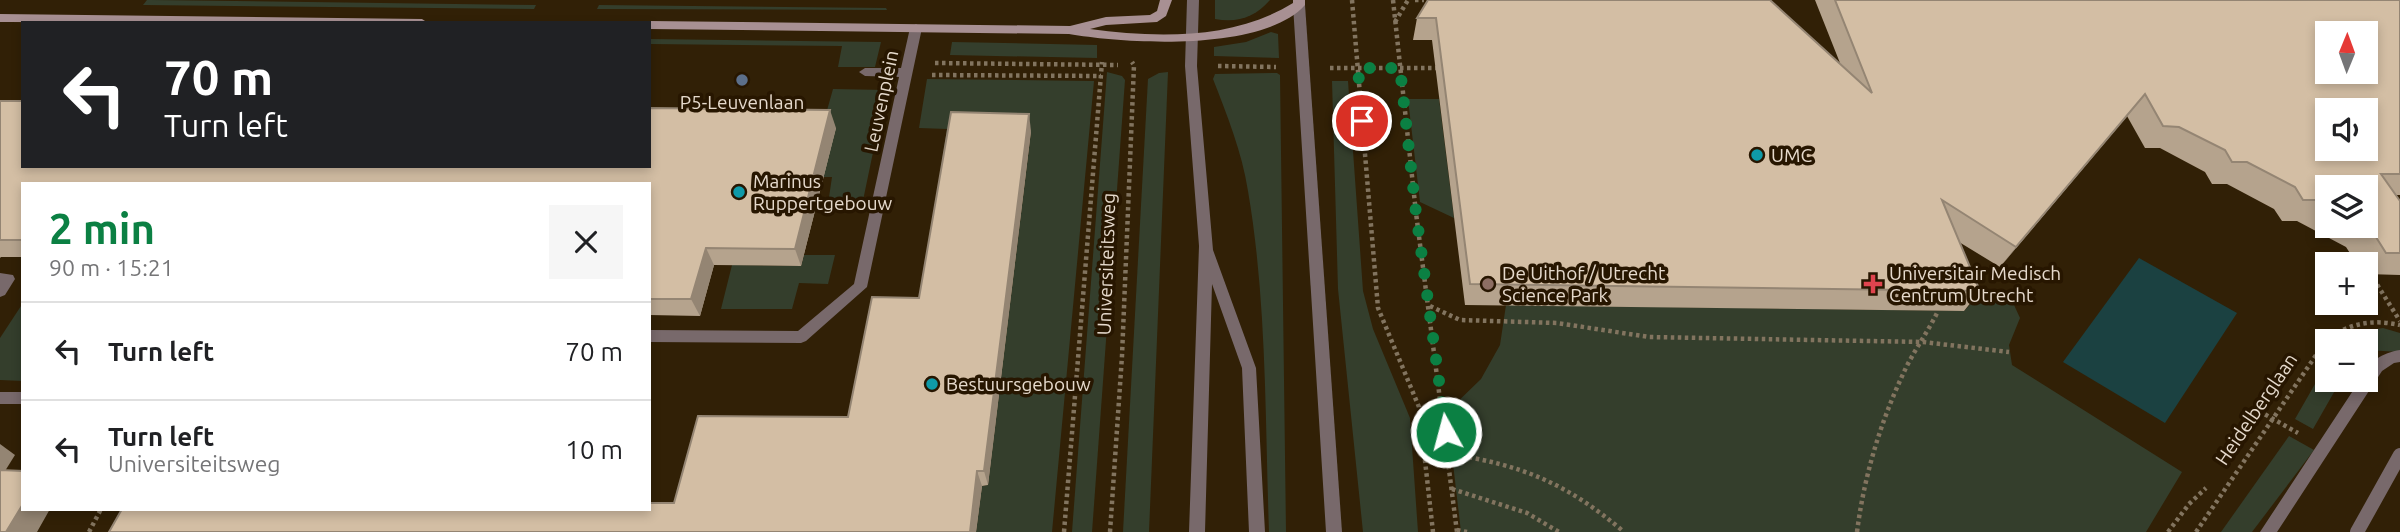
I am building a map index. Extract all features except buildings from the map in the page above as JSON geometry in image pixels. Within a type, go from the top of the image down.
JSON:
[{"type":"main road","points":[[1069,30],[1106,21],[1153,19],[1162,13],[1166,0]]},
{"type":"main road","points":[[651,25],[1069,30],[1104,37],[1192,36],[1243,31],[1269,22],[1299,2]]},
{"type":"main road","points":[[0,18],[253,21]]},
{"type":"street","points":[[1193,0],[1191,66],[1206,246],[1197,532]]},
{"type":"street","points":[[1299,2],[1334,532]]},
{"type":"street","name":"Leuvenplein","points":[[651,336],[800,337],[860,287],[916,28]]},
{"type":"street","points":[[865,72],[908,70]]},
{"type":"street","points":[[1206,246],[1249,368],[1257,532]]},
{"type":"street","points":[[0,279],[8,279],[0,291]]},
{"type":"street","points":[[2268,532],[2377,367],[2390,358],[2400,356]]},
{"type":"street","points":[[0,398],[21,398]]},
{"type":"street","points":[[2357,532],[2400,455]]},
{"type":"path","points":[[1352,0],[1378,308],[1419,407],[1433,532]]},
{"type":"path","points":[[1392,0],[1457,531],[1467,532]]},
{"type":"path","points":[[1395,22],[1408,0]]},
{"type":"path","points":[[1415,0],[1424,0]]},
{"type":"path","name":"Universiteitsweg","points":[[1110,532],[1122,356],[1134,65],[1126,54],[1126,37]]},
{"type":"path","points":[[1063,532],[1101,65]]},
{"type":"path","points":[[908,70],[1134,65]]},
{"type":"path","points":[[1358,68],[1442,68]]},
{"type":"path","points":[[908,70],[1101,76]]},
{"type":"path","points":[[2378,287],[2400,323]]},
{"type":"path","points":[[1430,306],[1460,320],[1557,323],[1649,337],[1923,342],[2009,352]]},
{"type":"path","points":[[1857,532],[1862,491],[1884,420],[1905,369],[1923,342],[1938,311]]},
{"type":"path","name":"Heidelberglaan","points":[[2196,532],[2327,339],[2349,325],[2376,319],[2400,323]]},
{"type":"path","points":[[1448,454],[1513,466],[1548,477],[1576,493],[1625,532]]},
{"type":"path","points":[[2168,532],[2189,504],[2206,488]]},
{"type":"path","points":[[1452,489],[1527,513],[1559,532]]},
{"type":"path","points":[[89,532],[101,511]]},
{"type":"green space","points":[[147,0],[536,5],[534,9],[143,5]]},
{"type":"green space","points":[[1215,0],[1270,0],[1252,15],[1231,20],[1215,19]]},
{"type":"green space","points":[[599,5],[886,8],[887,10],[597,9]]},
{"type":"green space","points":[[1271,32],[1278,34],[1279,58],[1214,56],[1214,47],[1246,42]]},
{"type":"green space","points":[[651,39],[881,42],[875,67],[838,67],[842,46],[651,44]]},
{"type":"green space","points":[[952,42],[1097,45],[1097,58],[950,55]]},
{"type":"green space","points":[[1107,72],[1122,76],[1125,80],[1092,532],[1072,532]]},
{"type":"green space","points":[[1168,72],[1149,532],[1123,532],[1148,79]]},
{"type":"green space","points":[[1215,74],[1280,75],[1286,532],[1269,532],[1264,361],[1254,233],[1242,162],[1213,79]]},
{"type":"green space","points":[[927,79],[1094,81],[1052,532],[976,532],[982,486],[988,485],[1031,132],[948,174],[940,174],[947,129],[919,128]]},
{"type":"green space","points":[[1332,81],[1348,81],[1363,291],[1373,329],[1410,418],[1418,532],[1363,532],[1338,289]]},
{"type":"green space","points":[[833,89],[886,90],[861,210],[827,211],[832,177],[823,177],[826,114]]},
{"type":"green space","points":[[1408,99],[1439,99],[1454,218],[1420,202]]},
{"type":"green space","points":[[804,255],[835,255],[828,284],[799,283],[792,309],[721,309],[732,265],[801,266]]},
{"type":"green space","points":[[1982,292],[2009,294],[2020,318],[2009,345],[2012,365],[2182,472],[2146,532],[1461,532],[1447,412],[1481,379],[1500,345],[1506,305],[1964,311]]},
{"type":"green space","points":[[21,306],[21,381],[0,380],[0,338]]},
{"type":"green space","points":[[2377,329],[2400,333],[2400,352],[2378,351]]},
{"type":"green space","points":[[2315,384],[2315,392],[2334,392],[2313,429],[2295,419]]},
{"type":"green space","points":[[2289,436],[2314,450],[2252,532],[2221,532]]},
{"type":"water","points":[[2139,258],[2237,313],[2165,423],[2063,362]]},
{"type":"place","name":"P5-Leuvenlaan","points":[[742,80]]},
{"type":"place","name":"UMC","points":[[1757,155]]},
{"type":"place","name":"Marinus Ruppertgebouw","points":[[739,192]]},
{"type":"place","name":"De Uithof / Utrecht Science Park","points":[[1488,284]]},
{"type":"place","name":"Universitair Medisch Centrum Utrecht","points":[[1873,284]]},
{"type":"place","name":"Bestuursgebouw","points":[[932,384]]},
{"type":"route","points":[[1362,121],[1358,68],[1400,68],[1416,213],[1446,432]]}]
